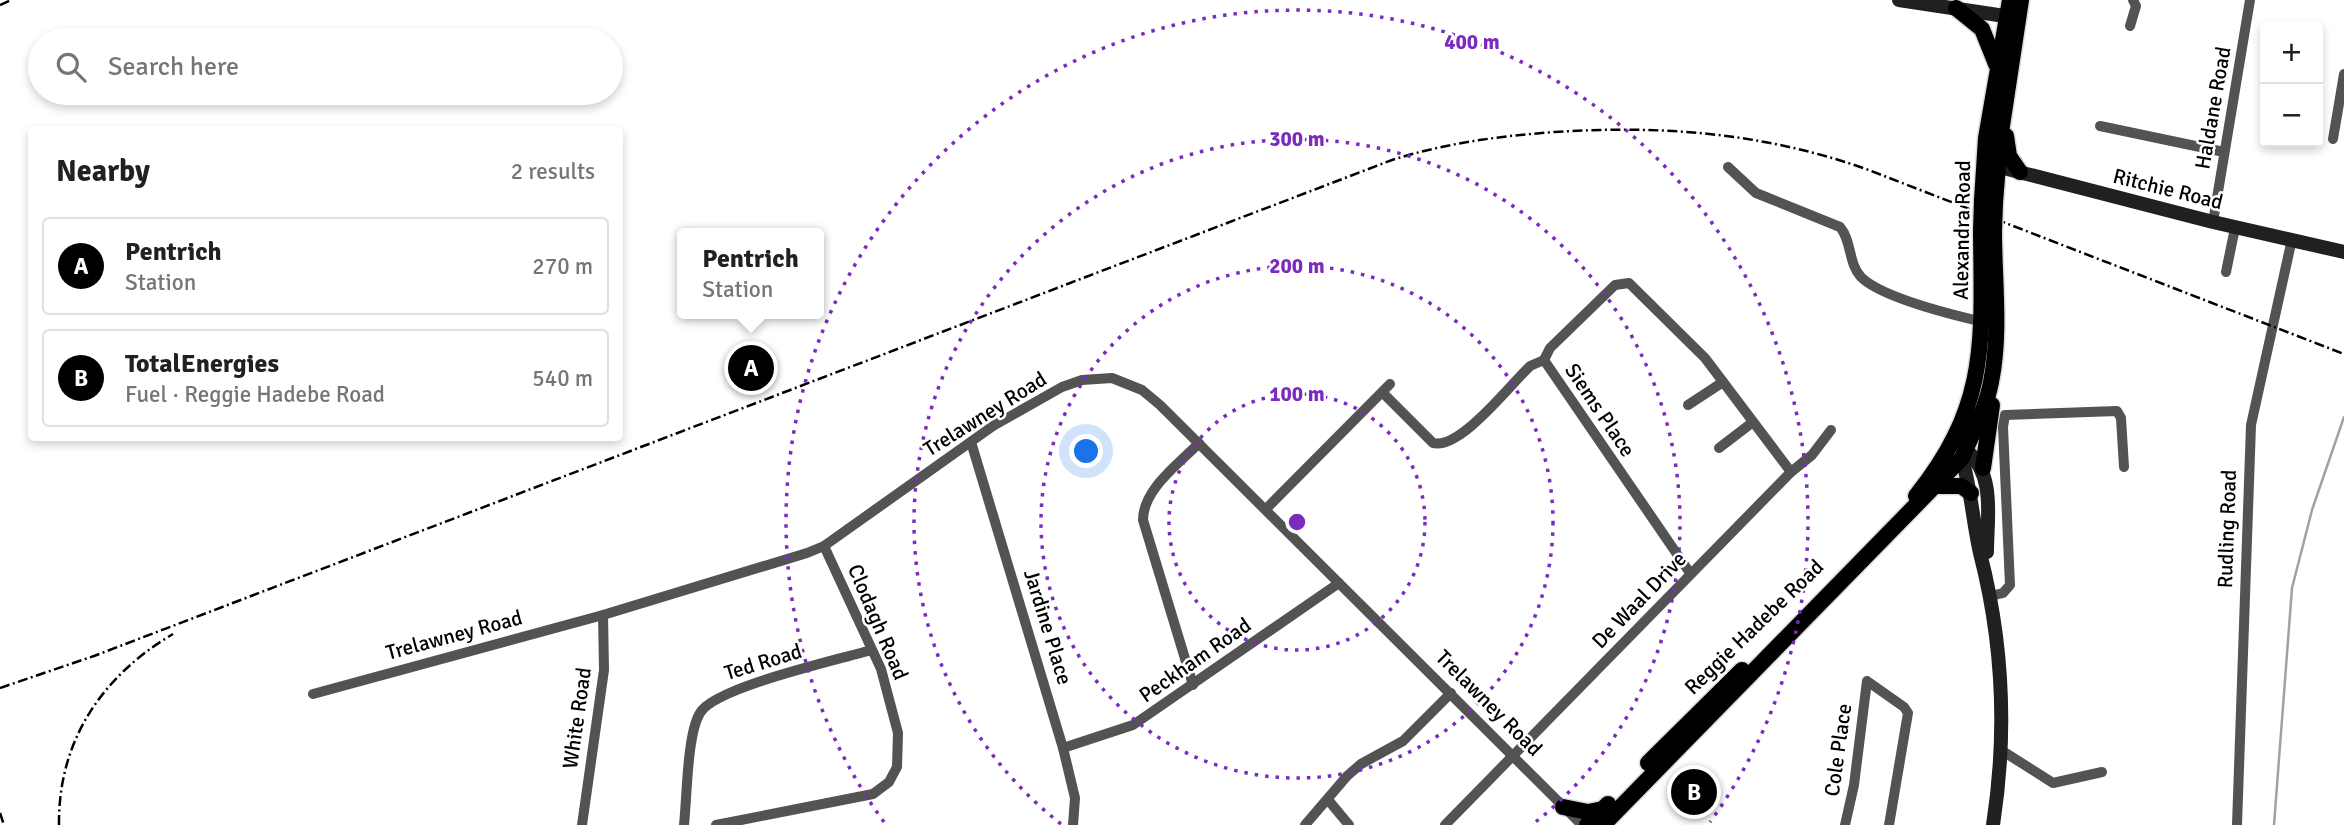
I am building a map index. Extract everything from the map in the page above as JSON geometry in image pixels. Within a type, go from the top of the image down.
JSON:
[{"type":"main road","name":"Alexandra Road","points":[[1944,456],[1962,448],[1991,382],[1988,231],[1990,165],[1998,69],[2012,11],[2021,0]]},
{"type":"main road","points":[[1956,8],[1982,29],[1998,69]]},
{"type":"main road","name":"Alexandra Road","points":[[1990,165],[2002,124],[2012,11]]},
{"type":"main road","points":[[2002,124],[2009,156],[2020,173]]},
{"type":"main road","name":"Alexandra Road","points":[[1962,448],[1967,412],[1989,323]]},
{"type":"main road","points":[[1983,468],[1992,408],[1991,382]]},
{"type":"main road","name":"Reggie Hadebe Road","points":[[1587,825],[1603,817],[1928,488],[1962,448]]},
{"type":"main road","name":"Reggie Hadebe Road","points":[[1928,488],[1944,456]]},
{"type":"main road","points":[[1928,488],[1962,486],[1971,493]]},
{"type":"main road","points":[[1563,807],[1603,817]]},
{"type":"street","points":[[1899,0],[1956,8],[2012,11]]},
{"type":"street","points":[[2130,26],[2136,6],[2133,0]]},
{"type":"street","name":"Haldane Road","points":[[2213,222],[2250,0]]},
{"type":"street","points":[[2333,139],[2344,74]]},
{"type":"street","points":[[2100,126],[2224,152]]},
{"type":"street","name":"Ritchie Road","points":[[1990,165],[2235,228],[2344,252]]},
{"type":"street","points":[[1728,167],[1756,193],[1840,227],[1847,236],[1858,271],[1877,287],[1937,310],[1989,323]]},
{"type":"street","points":[[2226,272],[2235,228]]},
{"type":"street","name":"Rudling Road","points":[[2237,825],[2251,425],[2292,240]]},
{"type":"street","name":"Siems Place","points":[[1690,573],[1544,360],[1550,348],[1578,320],[1615,285],[1623,282],[1639,289],[1705,358],[1723,382]]},
{"type":"street","points":[[1266,509],[1386,389],[1433,443],[1444,444],[1464,433],[1530,366],[1544,360]]},
{"type":"street","name":"Trelawney Road","points":[[313,694],[603,615],[789,560],[824,546],[971,442],[1039,399],[1062,387],[1094,378],[1128,382],[1142,390],[1266,509],[1581,825]]},
{"type":"street","points":[[1688,405],[1723,382],[1791,472]]},
{"type":"street","points":[[1991,596],[2003,593],[2010,585],[2003,427],[2006,415],[2117,411],[2121,418],[2124,467]]},
{"type":"street","points":[[1719,448],[1753,422]]},
{"type":"street","name":"De Waal Drive","points":[[1445,825],[1690,573],[1791,472],[1812,455],[1831,430]]},
{"type":"street","name":"Jardine Place","points":[[971,442],[1063,748],[1075,799],[1073,825]]},
{"type":"street","points":[[1193,685],[1143,520],[1143,512],[1151,493],[1199,443]]},
{"type":"street","points":[[1962,448],[1983,468],[1987,489],[1986,571]]},
{"type":"street","points":[[1962,448],[1991,596],[2000,682],[2001,750],[1993,825]]},
{"type":"street","name":"Clodagh Road","points":[[716,825],[873,794],[890,782],[897,767],[900,744],[881,669],[824,546]]},
{"type":"street","name":"Peckham Road","points":[[1063,748],[1133,725],[1339,583]]},
{"type":"street","name":"White Road","points":[[582,825],[604,670],[603,615]]},
{"type":"street","name":"Ted Road","points":[[684,825],[695,723],[709,701],[760,682],[871,650]]},
{"type":"street","name":"Cole Place","points":[[1845,825],[1854,785],[1867,681],[1904,707],[1908,713],[1889,825]]},
{"type":"street","points":[[1306,825],[1361,764],[1403,741],[1451,693]]},
{"type":"street","points":[[2001,750],[2053,783],[2102,772]]},
{"type":"street","points":[[1329,801],[1349,825]]},
{"type":"waterway","points":[[2274,825],[2292,588],[2312,510],[2344,417]]},
{"type":"railway","points":[[0,5],[11,0]]},
{"type":"railway","points":[[0,688],[94,656],[1392,160],[1432,149],[1493,138],[1595,130],[1674,131],[1713,134],[1790,147],[1866,169],[2344,354]]},
{"type":"railway","points":[[59,825],[66,766],[89,714],[105,691],[125,670],[173,634]]},
{"type":"railway","points":[[0,813],[4,825]]},
{"type":"place","name":"Pentrich","points":[[751,368]]},
{"type":"place","name":"TotalEnergies","points":[[1694,792]]}]
